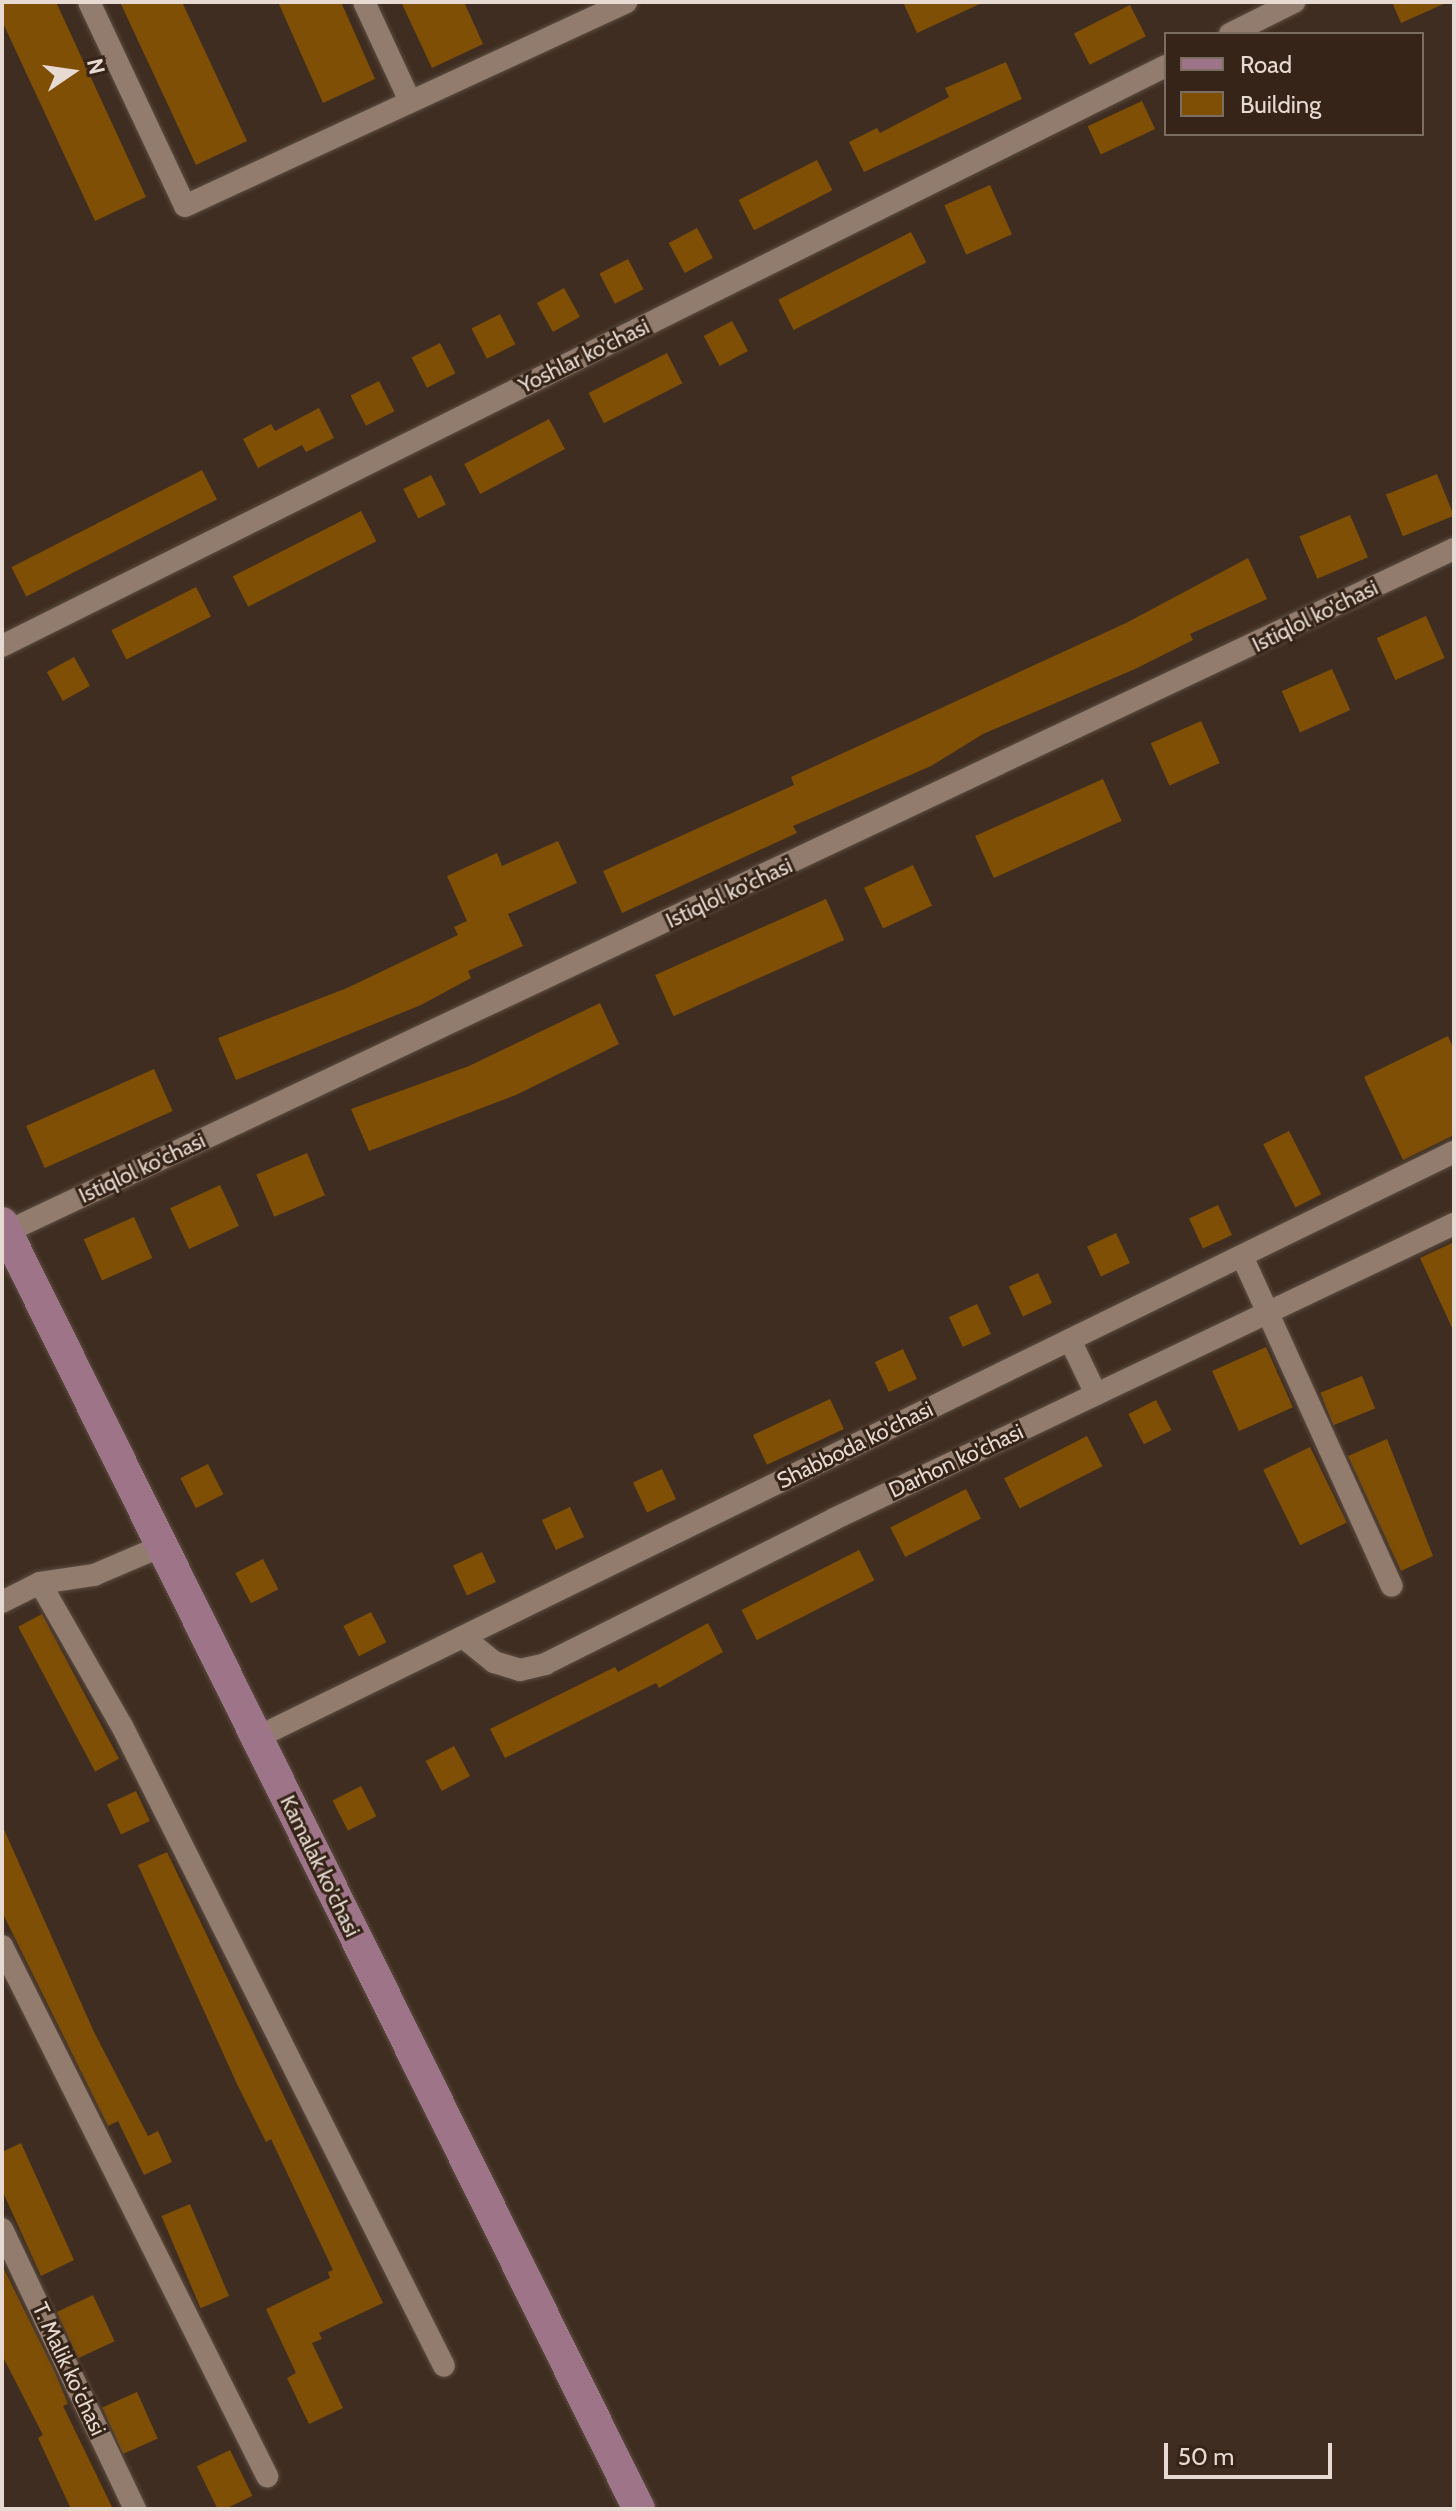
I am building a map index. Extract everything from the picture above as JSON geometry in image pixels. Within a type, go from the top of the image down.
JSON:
[{"type":"main road","name":"Kamalak ko'chasi","points":[[3,1230],[639,2509]]},
{"type":"street","points":[[89,2],[185,206],[626,2]]},
{"type":"street","points":[[364,2],[410,101]]},
{"type":"street","points":[[1234,32],[1294,2]]},
{"type":"street","name":"Yoshlar ko'chasi","points":[[2,646],[1164,67]]},
{"type":"street","name":"Istiqlol ko'chasi","points":[[3,1230],[1454,549]]},
{"type":"street","name":"Shabboda ko'chasi","points":[[256,1738],[1454,1152]]},
{"type":"street","name":"Darhon ko'chasi","points":[[463,1637],[494,1662],[520,1670],[545,1664],[1096,1394],[1454,1224]]},
{"type":"street","points":[[1242,1256],[1392,1586]]},
{"type":"street","points":[[1070,1340],[1096,1394]]},
{"type":"street","points":[[2,1602],[40,1583],[94,1575],[162,1546]]},
{"type":"street","points":[[40,1583],[122,1726],[444,2366]]},
{"type":"street","points":[[2,1946],[267,2476]]},
{"type":"street","name":"T. Malik ko'chasi","points":[[2,2229],[135,2509]]},
{"type":"building","points":[[2,2],[56,2],[146,197],[95,221],[2,21]]},
{"type":"building","points":[[120,2],[182,2],[247,141],[196,165]]},
{"type":"building","points":[[278,2],[341,2],[375,79],[323,103]]},
{"type":"building","points":[[401,2],[464,2],[483,44],[432,68]]},
{"type":"building","points":[[903,2],[984,2],[917,33]]},
{"type":"building","points":[[1392,2],[1448,2],[1401,23]]},
{"type":"building","points":[[1130,5],[1146,36],[1090,65],[1074,34]]},
{"type":"building","points":[[1006,62],[1022,99],[864,172],[849,142],[877,128],[880,133],[949,97],[945,88]]},
{"type":"building","points":[[1142,101],[1155,129],[1101,154],[1088,126]]},
{"type":"building","points":[[817,160],[832,190],[754,230],[739,200]]},
{"type":"building","points":[[990,185],[1012,234],[966,255],[944,205]]},
{"type":"building","points":[[697,228],[713,258],[685,273],[669,243]]},
{"type":"building","points":[[911,232],[926,262],[794,330],[778,300]]},
{"type":"building","points":[[628,259],[643,289],[615,304],[599,274]]},
{"type":"building","points":[[564,288],[580,317],[553,332],[537,303]]},
{"type":"building","points":[[500,314],[515,344],[487,359],[471,329]]},
{"type":"building","points":[[732,321],[748,351],[720,366],[704,336]]},
{"type":"building","points":[[440,343],[455,373],[427,388],[411,358]]},
{"type":"building","points":[[667,353],[682,383],[604,423],[589,393]]},
{"type":"building","points":[[379,381],[394,411],[366,426],[350,396]]},
{"type":"building","points":[[319,408],[334,438],[306,452],[302,445],[258,468],[243,439],[271,424],[275,431]]},
{"type":"building","points":[[549,419],[565,449],[480,494],[464,464]]},
{"type":"building","points":[[202,470],[217,499],[26,597],[11,567]]},
{"type":"building","points":[[1437,474],[1454,516],[1403,536],[1386,495]]},
{"type":"building","points":[[431,475],[446,504],[418,518],[403,489]]},
{"type":"building","points":[[361,511],[376,541],[248,607],[233,576]]},
{"type":"building","points":[[1350,515],[1368,557],[1317,579],[1299,536]]},
{"type":"building","points":[[1248,558],[1267,599],[1190,634],[1193,640],[1135,669],[983,734],[931,766],[793,826],[797,833],[622,913],[603,871],[794,785],[791,777],[1126,623]]},
{"type":"building","points":[[196,587],[211,616],[126,660],[111,630]]},
{"type":"building","points":[[1426,616],[1445,658],[1395,680],[1377,638]]},
{"type":"building","points":[[74,657],[90,686],[63,701],[47,672]]},
{"type":"building","points":[[1332,669],[1350,710],[1300,732],[1282,691]]},
{"type":"building","points":[[1201,721],[1220,763],[1169,785],[1151,743]]},
{"type":"building","points":[[1103,779],[1122,821],[994,878],[975,836]]},
{"type":"building","points":[[558,841],[577,883],[508,914],[523,946],[468,971],[471,978],[421,1005],[236,1080],[218,1038],[347,988],[458,935],[454,927],[467,921],[447,876],[497,853],[502,866]]},
{"type":"building","points":[[913,865],[932,906],[883,929],[864,888]]},
{"type":"building","points":[[826,899],[844,940],[673,1016],[655,975]]},
{"type":"building","points":[[600,1003],[619,1044],[516,1095],[369,1151],[351,1109],[469,1066]]},
{"type":"building","points":[[1448,1036],[1454,1050],[1454,1135],[1403,1160],[1364,1077]]},
{"type":"building","points":[[154,1069],[173,1111],[45,1168],[26,1126]]},
{"type":"building","points":[[1289,1131],[1321,1194],[1295,1207],[1263,1144]]},
{"type":"building","points":[[307,1153],[325,1195],[274,1217],[256,1174]]},
{"type":"building","points":[[220,1185],[239,1226],[189,1249],[170,1208]]},
{"type":"building","points":[[1218,1205],[1232,1235],[1203,1248],[1189,1219]]},
{"type":"building","points":[[134,1217],[152,1258],[102,1280],[84,1239]]},
{"type":"building","points":[[1116,1233],[1130,1263],[1101,1276],[1087,1247]]},
{"type":"building","points":[[1454,1242],[1454,1332],[1420,1258]]},
{"type":"building","points":[[1038,1273],[1052,1303],[1023,1316],[1009,1287]]},
{"type":"building","points":[[977,1304],[991,1334],[963,1347],[949,1317]]},
{"type":"building","points":[[1266,1347],[1293,1407],[1239,1431],[1212,1371]]},
{"type":"building","points":[[903,1349],[917,1379],[889,1392],[875,1362]]},
{"type":"building","points":[[1362,1376],[1375,1408],[1333,1425],[1320,1393]]},
{"type":"building","points":[[830,1399],[844,1429],[767,1465],[753,1435]]},
{"type":"building","points":[[1156,1400],[1171,1430],[1144,1444],[1128,1414]]},
{"type":"building","points":[[1087,1436],[1102,1466],[1020,1509],[1004,1478]]},
{"type":"building","points":[[1387,1439],[1433,1556],[1401,1571],[1348,1456]]},
{"type":"building","points":[[1310,1447],[1347,1522],[1300,1545],[1263,1470]]},
{"type":"building","points":[[208,1464],[223,1494],[196,1508],[180,1478]]},
{"type":"building","points":[[662,1469],[676,1499],[647,1512],[633,1483]]},
{"type":"building","points":[[966,1489],[981,1518],[905,1557],[890,1528]]},
{"type":"building","points":[[570,1507],[584,1537],[556,1550],[542,1520]]},
{"type":"building","points":[[859,1550],[874,1580],[757,1640],[741,1610]]},
{"type":"building","points":[[482,1552],[496,1582],[467,1595],[453,1566]]},
{"type":"building","points":[[263,1559],[278,1589],[251,1603],[235,1573]]},
{"type":"building","points":[[371,1612],[386,1642],[359,1656],[343,1626]]},
{"type":"building","points":[[42,1614],[119,1759],[95,1771],[18,1627]]},
{"type":"building","points":[[708,1623],[723,1652],[659,1688],[656,1683],[505,1758],[490,1729],[615,1667],[618,1672]]},
{"type":"building","points":[[454,1746],[470,1776],[442,1791],[426,1761]]},
{"type":"building","points":[[361,1786],[376,1816],[348,1831],[332,1801]]},
{"type":"building","points":[[136,1791],[150,1821],[121,1834],[107,1805]]},
{"type":"building","points":[[2,1825],[94,2032],[148,2136],[158,2131],[172,2162],[144,2175],[118,2121],[108,2126],[2,1912]]},
{"type":"building","points":[[167,1852],[383,2303],[319,2333],[322,2339],[312,2343],[343,2408],[309,2424],[287,2378],[296,2373],[266,2309],[330,2278],[328,2272],[333,2270],[271,2139],[266,2142],[237,2084],[138,1865]]},
{"type":"building","points":[[21,2143],[74,2260],[41,2276],[2,2190],[2,2152]]},
{"type":"building","points":[[190,2204],[229,2296],[201,2308],[161,2216]]},
{"type":"building","points":[[2,2265],[54,2370],[68,2404],[63,2406],[113,2509],[71,2509],[38,2438],[43,2435],[2,2355]]},
{"type":"building","points":[[93,2295],[115,2341],[78,2358],[57,2312]]},
{"type":"building","points":[[137,2392],[158,2439],[123,2454],[102,2407]]},
{"type":"building","points":[[230,2450],[252,2496],[225,2509],[218,2509],[197,2466]]}]
